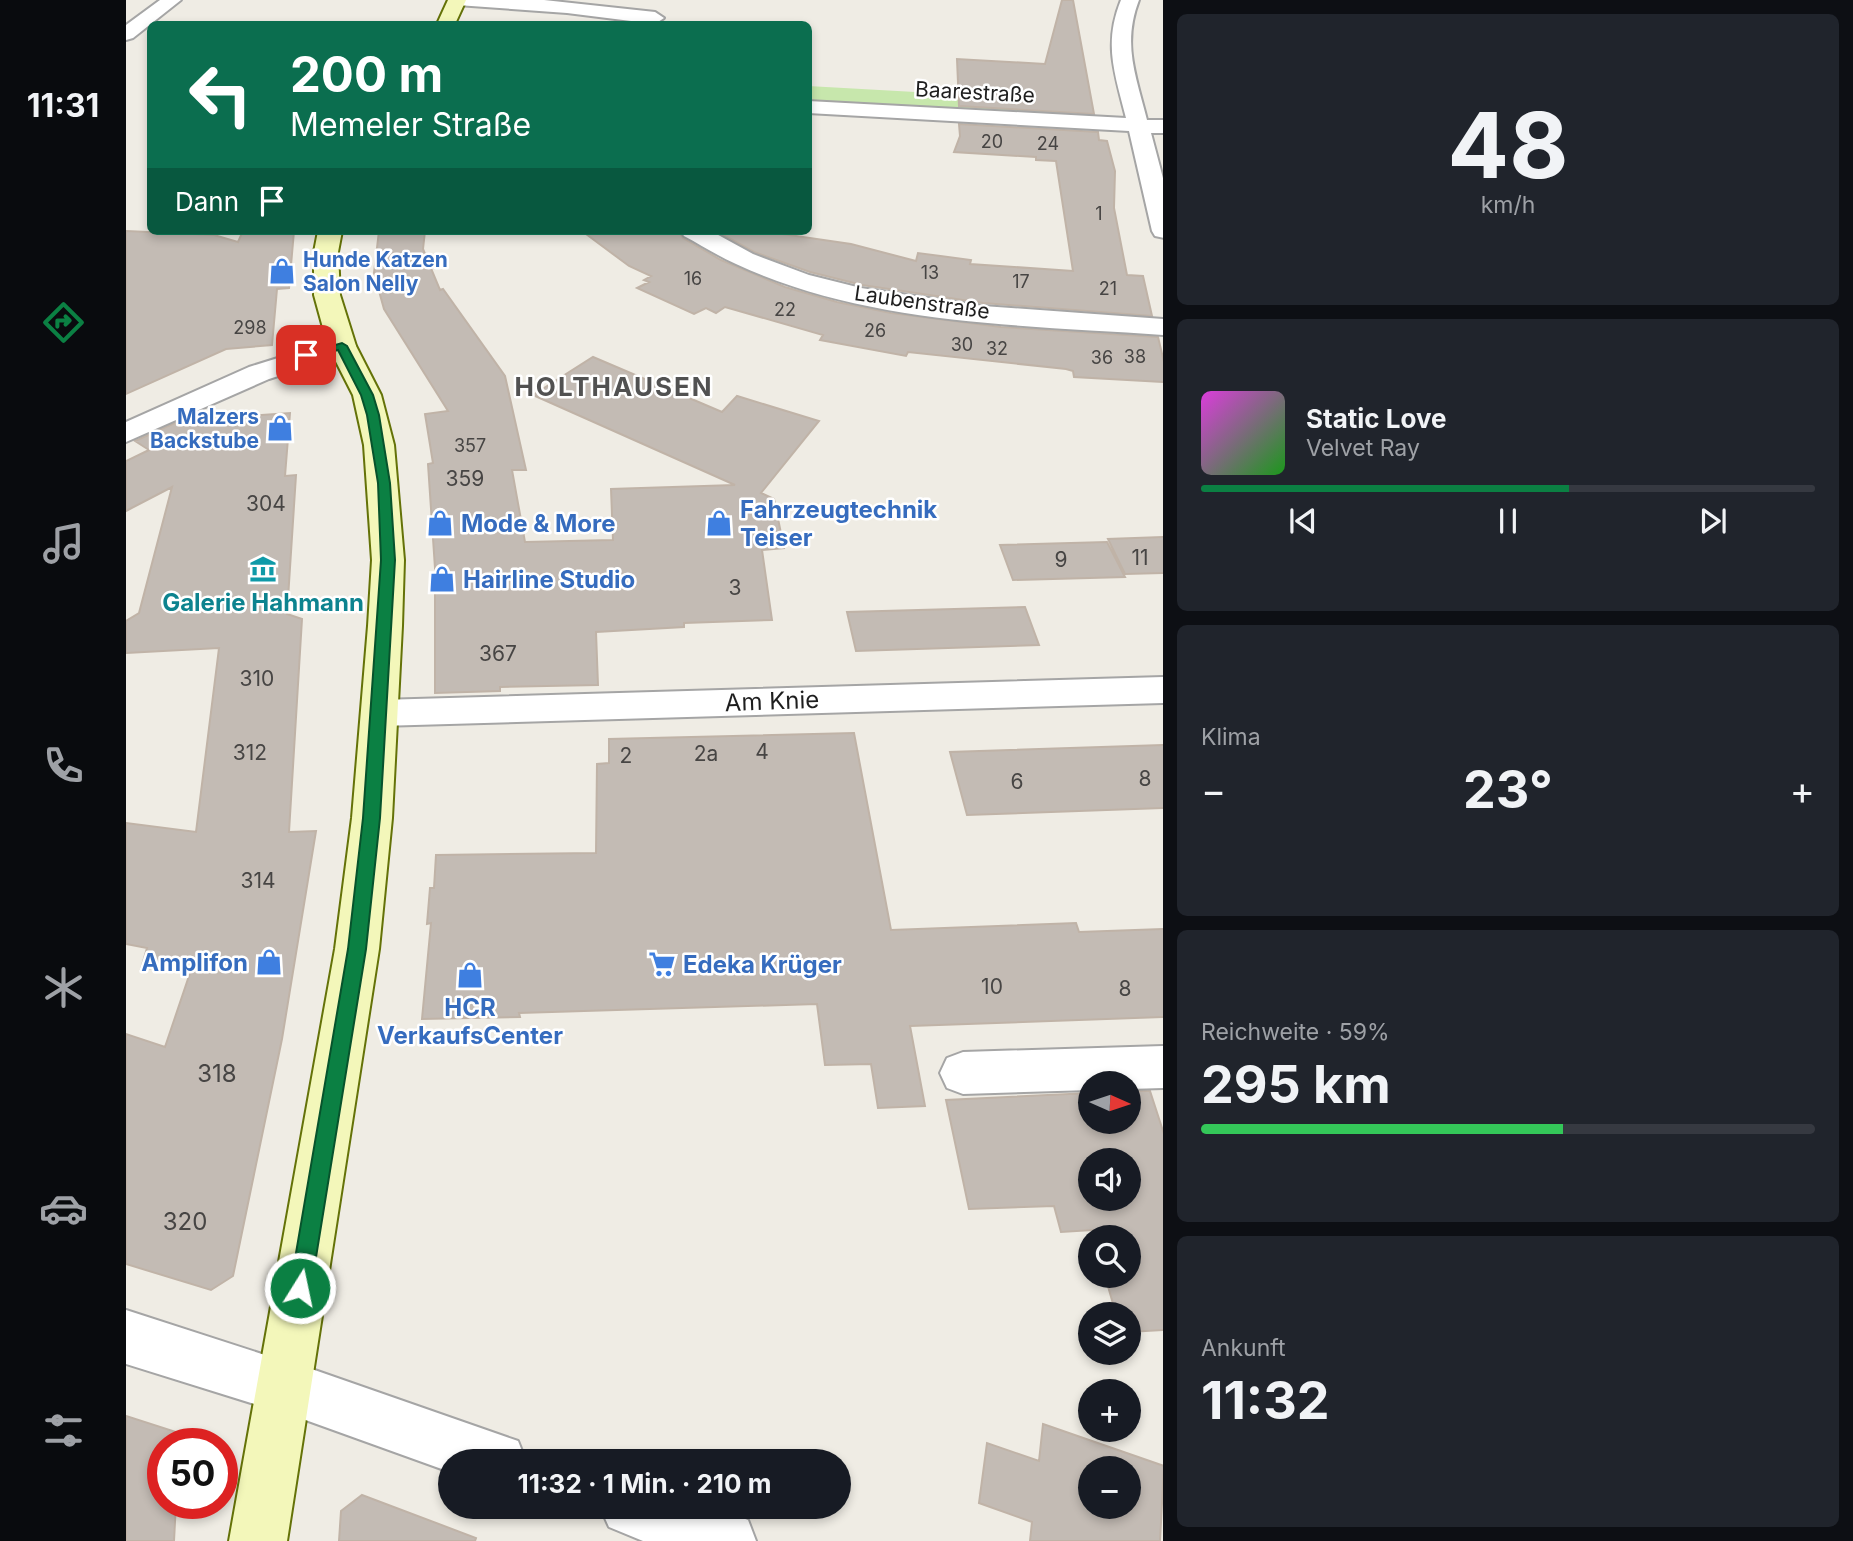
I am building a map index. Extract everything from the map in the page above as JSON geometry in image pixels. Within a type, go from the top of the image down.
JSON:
[{"type":"main road","points":[[447,21],[457,0]]},
{"type":"main road","points":[[257,1541],[357,949],[372,818],[380,713],[388,560],[384,483],[367,395],[342,346],[327,295],[326,252],[329,235]]},
{"type":"street","points":[[126,34],[172,0]]},
{"type":"street","points":[[457,0],[497,1],[658,16]]},
{"type":"street","points":[[1130,0],[1121,23],[1120,52],[1163,227]]},
{"type":"street","name":"Baarestraße","points":[[1090,103],[1136,125]]},
{"type":"street","name":"Baarestraße","points":[[812,107],[1163,127]]},
{"type":"street","name":"Laubenstraße","points":[[701,235],[766,267],[803,280],[892,301],[970,312],[1163,327]]},
{"type":"street","points":[[126,433],[261,371],[342,346]]},
{"type":"street","name":"Am Knie","points":[[380,713],[1163,690]]},
{"type":"street","points":[[963,1073],[1163,1067]]},
{"type":"street","points":[[126,1337],[283,1386],[464,1449]]},
{"type":"street","points":[[664,1519],[727,1541]]},
{"type":"green space","points":[[812,86],[1056,100],[1072,109],[1065,116],[812,103]]},
{"type":"building","points":[[1062,0],[1073,0],[1094,114],[959,106],[957,59],[1045,64]]},
{"type":"building","points":[[959,124],[1098,132],[1099,140],[1107,141],[1115,171],[1114,208],[1127,275],[1143,276],[1152,316],[983,303],[862,285],[810,272],[754,252],[723,235],[789,235],[851,244],[916,261],[918,253],[971,260],[970,264],[1073,271],[1056,161],[1036,160],[1036,157],[954,152],[960,136]]},
{"type":"building","points":[[126,231],[147,232],[147,235],[214,235],[238,242],[241,235],[294,235],[289,288],[277,289],[272,345],[226,349],[126,394]]},
{"type":"building","points":[[379,235],[425,235],[423,249],[440,290],[443,289],[505,376],[526,470],[512,470],[525,542],[613,540],[611,489],[735,485],[533,395],[593,357],[722,412],[737,396],[819,421],[761,493],[774,499],[784,548],[762,550],[772,620],[684,623],[684,627],[596,632],[598,685],[500,687],[500,691],[435,693],[435,568],[428,464],[433,463],[425,414],[448,411],[384,309],[374,273]]},
{"type":"building","points":[[587,235],[681,235],[721,260],[785,287],[837,302],[891,313],[1001,327],[1158,337],[1163,358],[1163,382],[1074,377],[1073,371],[1066,369],[908,352],[906,356],[820,340],[823,335],[725,307],[716,313],[706,308],[694,314],[637,288],[649,282],[644,280],[651,276],[629,266]]},
{"type":"building","points":[[290,413],[285,476],[296,475],[287,614],[302,619],[289,832],[316,831],[282,1039],[233,1276],[211,1290],[126,1264],[126,1034],[165,1047],[192,967],[141,969],[147,948],[126,944],[126,823],[196,832],[219,648],[126,653],[126,621],[139,613],[172,487],[126,511],[126,461],[149,450],[135,441],[179,421]]},
{"type":"building","points":[[1163,537],[1163,573],[1125,574],[1108,539]]},
{"type":"building","points":[[1107,542],[1125,577],[1013,580],[1000,545]]},
{"type":"building","points":[[1025,607],[1039,645],[856,651],[847,612]]},
{"type":"building","points":[[854,733],[891,930],[1076,923],[1079,932],[1163,929],[1163,1017],[910,1026],[925,1106],[878,1108],[871,1064],[825,1065],[817,1004],[519,1013],[520,1017],[422,1019],[431,923],[427,924],[430,888],[434,888],[436,855],[596,853],[597,764],[609,763],[609,739]]},
{"type":"building","points":[[1163,745],[1163,808],[967,815],[950,752]]},
{"type":"building","points":[[1141,1091],[1150,1091],[1163,1131],[1163,1330],[1141,1331],[1141,1302],[1113,1302],[1108,1288],[1141,1288],[1141,1225],[1078,1225],[1078,1231],[1061,1232],[1054,1206],[969,1209],[946,1100],[1078,1094],[1078,1134],[1141,1134]]},
{"type":"building","points":[[126,1416],[164,1428],[147,1428],[147,1519],[175,1519],[174,1541],[126,1541]]},
{"type":"building","points":[[1043,1424],[1078,1436],[1078,1442],[1095,1442],[1135,1456],[1078,1456],[1078,1519],[1141,1519],[1141,1458],[1163,1466],[1160,1541],[1030,1541],[1032,1522],[979,1503],[987,1443],[1039,1461]]},
{"type":"building","points":[[362,1495],[476,1538],[475,1541],[339,1541],[341,1511]]},
{"type":"place","name":"Hunde Katzen Salon Nelly","points":[[282,271]]},
{"type":"place","name":"Malzers Backstube","points":[[280,428]]},
{"type":"place","name":"Mode & More","points":[[440,523]]},
{"type":"place","name":"Fahrzeugtechnik Teiser","points":[[719,523]]},
{"type":"place","name":"Galerie Hahmann","points":[[263,569]]},
{"type":"place","name":"Hairline Studio","points":[[442,579]]},
{"type":"place","name":"Amplifon","points":[[269,962]]},
{"type":"place","name":"Edeka Krüger","points":[[662,964]]},
{"type":"place","name":"HCR VerkaufsCenter","points":[[470,975]]},
{"type":"district","name":"HOLTHAUSEN","points":[[614,386]]},
{"type":"route","points":[[300,1288],[357,949],[372,818],[388,560],[384,483],[379,446],[367,395],[342,346],[306,355]]}]
